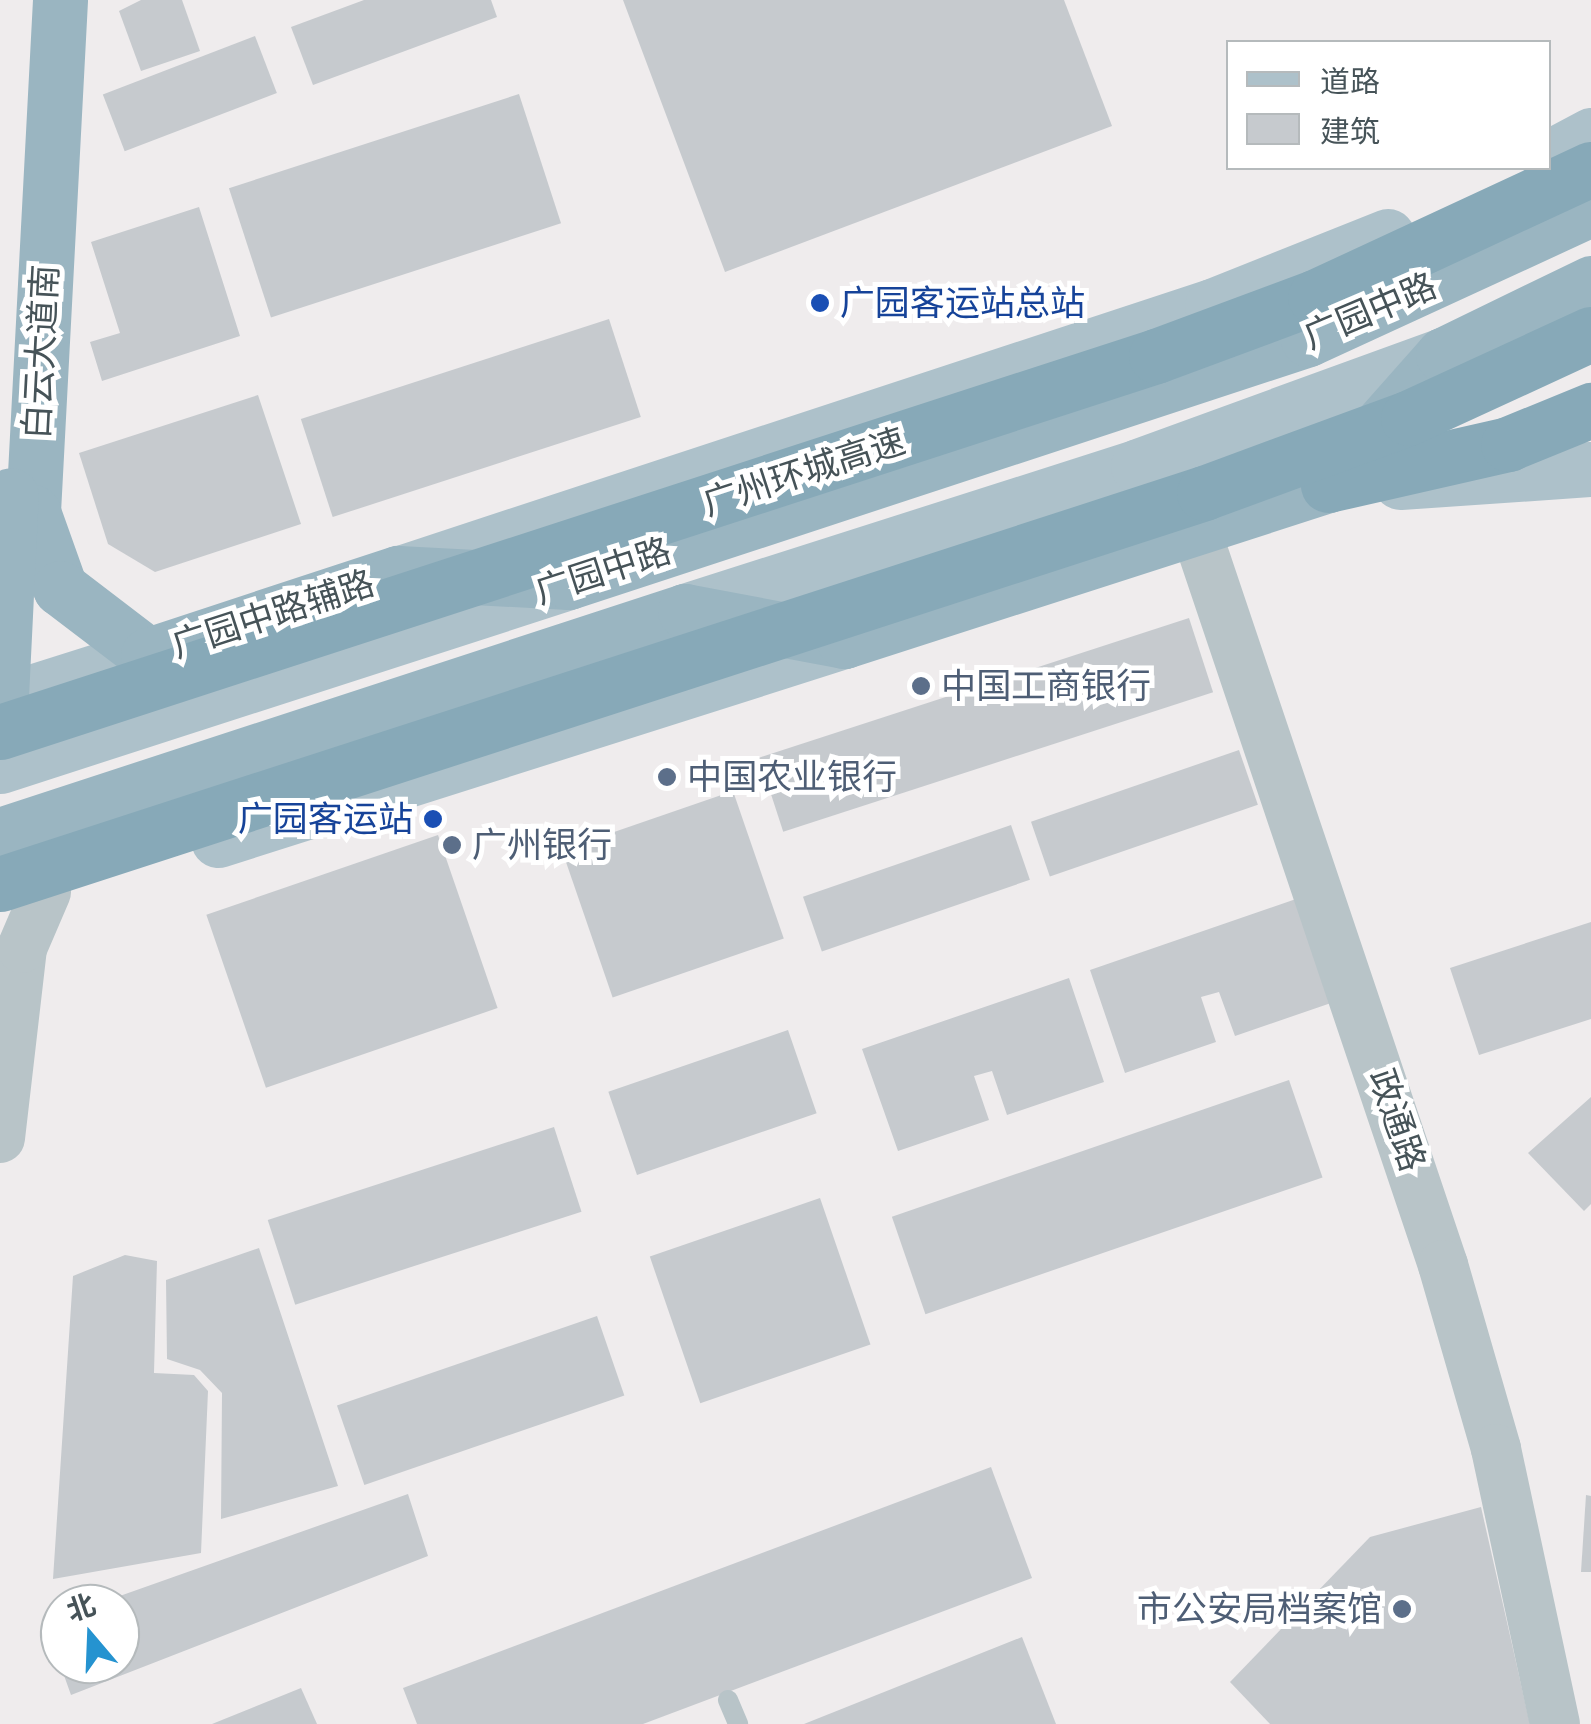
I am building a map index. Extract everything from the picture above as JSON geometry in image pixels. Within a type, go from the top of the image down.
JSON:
[{"type":"highway","points":[[0,717],[31,0]]},
{"type":"highway","name":"白云大道南","points":[[60,0],[16,508],[36,538],[60,588],[148,655]]},
{"type":"highway","name":"广州环城高速","points":[[0,732],[1156,356],[1315,297],[1591,168]]},
{"type":"highway","name":"广园中路","points":[[569,582],[1308,339],[1591,209]]},
{"type":"highway","name":"广园中路","points":[[1443,355],[1591,283]]},
{"type":"highway","points":[[15,894],[1204,494],[1408,418],[1591,334]]},
{"type":"highway","points":[[1328,485],[1443,355]]},
{"type":"highway","points":[[685,611],[844,640],[1328,485],[1508,444],[1591,410]]},
{"type":"highway","points":[[398,573],[569,582]]},
{"type":"highway","name":"广园中路辅路","points":[[148,655],[398,573]]},
{"type":"highway","name":"广园中路","points":[[0,836],[685,611]]},
{"type":"main road","points":[[1551,156],[1591,135]]},
{"type":"main road","points":[[398,573],[1212,306],[1412,225],[1526,170]]},
{"type":"main road","points":[[1308,339],[1412,225]]},
{"type":"main road","name":"广园中路","points":[[685,611],[1138,466],[1443,355]]},
{"type":"main road","points":[[1138,466],[1328,485],[1591,469]]},
{"type":"main road","name":"广园中路","points":[[0,766],[569,582]]},
{"type":"main road","points":[[15,894],[298,816],[844,640]]},
{"type":"main road","points":[[0,702],[148,655]]},
{"type":"main road","points":[[298,816],[399,703]]},
{"type":"street","name":"政通路","points":[[1195,528],[1449,1282],[1496,1449],[1554,1724]]},
{"type":"street","points":[[0,1138],[18,964],[15,894]]},
{"type":"lane","points":[[728,1700],[738,1724]]},
{"type":"building","points":[[141,0],[182,0],[200,51],[141,71],[119,11]]},
{"type":"building","points":[[364,0],[491,0],[497,17],[313,85],[291,27]]},
{"type":"building","points":[[623,0],[1064,0],[1112,126],[725,272]]},
{"type":"building","points":[[255,36],[277,93],[125,151],[103,94]]},
{"type":"building","points":[[519,94],[561,223],[271,318],[229,188]]},
{"type":"building","points":[[199,207],[240,336],[102,381],[90,342],[120,333],[91,242]]},
{"type":"building","points":[[609,319],[641,417],[333,517],[301,419]]},
{"type":"building","points":[[258,395],[301,524],[155,572],[108,544],[79,453]]},
{"type":"building","points":[[1189,618],[1213,692],[783,832],[759,758]]},
{"type":"building","points":[[1239,750],[1258,805],[1050,876],[1031,822]]},
{"type":"building","points":[[733,791],[784,939],[613,997],[562,850]]},
{"type":"building","points":[[1011,825],[1030,880],[822,951],[803,897]]},
{"type":"building","points":[[438,835],[498,1008],[266,1088],[206,915]]},
{"type":"building","points":[[1296,899],[1331,1003],[1235,1036],[1219,992],[1201,997],[1216,1042],[1125,1073],[1090,970]]},
{"type":"building","points":[[1591,922],[1591,1019],[1479,1055],[1450,968]]},
{"type":"building","points":[[1069,978],[1104,1082],[1007,1115],[992,1071],[974,1076],[989,1120],[898,1151],[862,1049]]},
{"type":"building","points":[[788,1030],[817,1113],[637,1175],[608,1092]]},
{"type":"building","points":[[1289,1080],[1323,1177],[925,1314],[892,1217]]},
{"type":"building","points":[[1591,1097],[1591,1204],[1584,1211],[1528,1153]]},
{"type":"building","points":[[554,1127],[582,1212],[295,1305],[268,1220]]},
{"type":"building","points":[[820,1198],[870,1345],[700,1403],[650,1257]]},
{"type":"building","points":[[259,1248],[338,1486],[221,1519],[222,1393],[200,1370],[167,1359],[166,1280]]},
{"type":"building","points":[[125,1255],[157,1261],[154,1373],[194,1375],[208,1391],[201,1553],[53,1579],[73,1276]]},
{"type":"building","points":[[597,1316],[624,1395],[364,1485],[337,1406]]},
{"type":"building","points":[[991,1467],[1032,1578],[643,1724],[417,1724],[403,1688]]},
{"type":"building","points":[[408,1494],[428,1556],[140,1668],[140,1589]]},
{"type":"building","points":[[1586,1495],[1591,1496],[1591,1572],[1581,1572]]},
{"type":"building","name":"市公安局档案馆","points":[[1481,1507],[1530,1724],[1270,1724],[1230,1682],[1370,1537]]},
{"type":"building","points":[[1022,1637],[1056,1724],[804,1724]]},
{"type":"building","points":[[67,1684],[99,1684],[71,1695]]},
{"type":"building","points":[[301,1688],[317,1724],[212,1724]]},
{"type":"place","name":"广园客运站总站","points":[[820,303]]},
{"type":"place","name":"中国工商银行","points":[[921,686]]},
{"type":"place","name":"中国农业银行","points":[[667,777]]},
{"type":"place","name":"广园客运站","points":[[433,819]]},
{"type":"place","name":"广州银行","points":[[452,845]]},
{"type":"place","name":"市公安局档案馆","points":[[1402,1609]]}]
